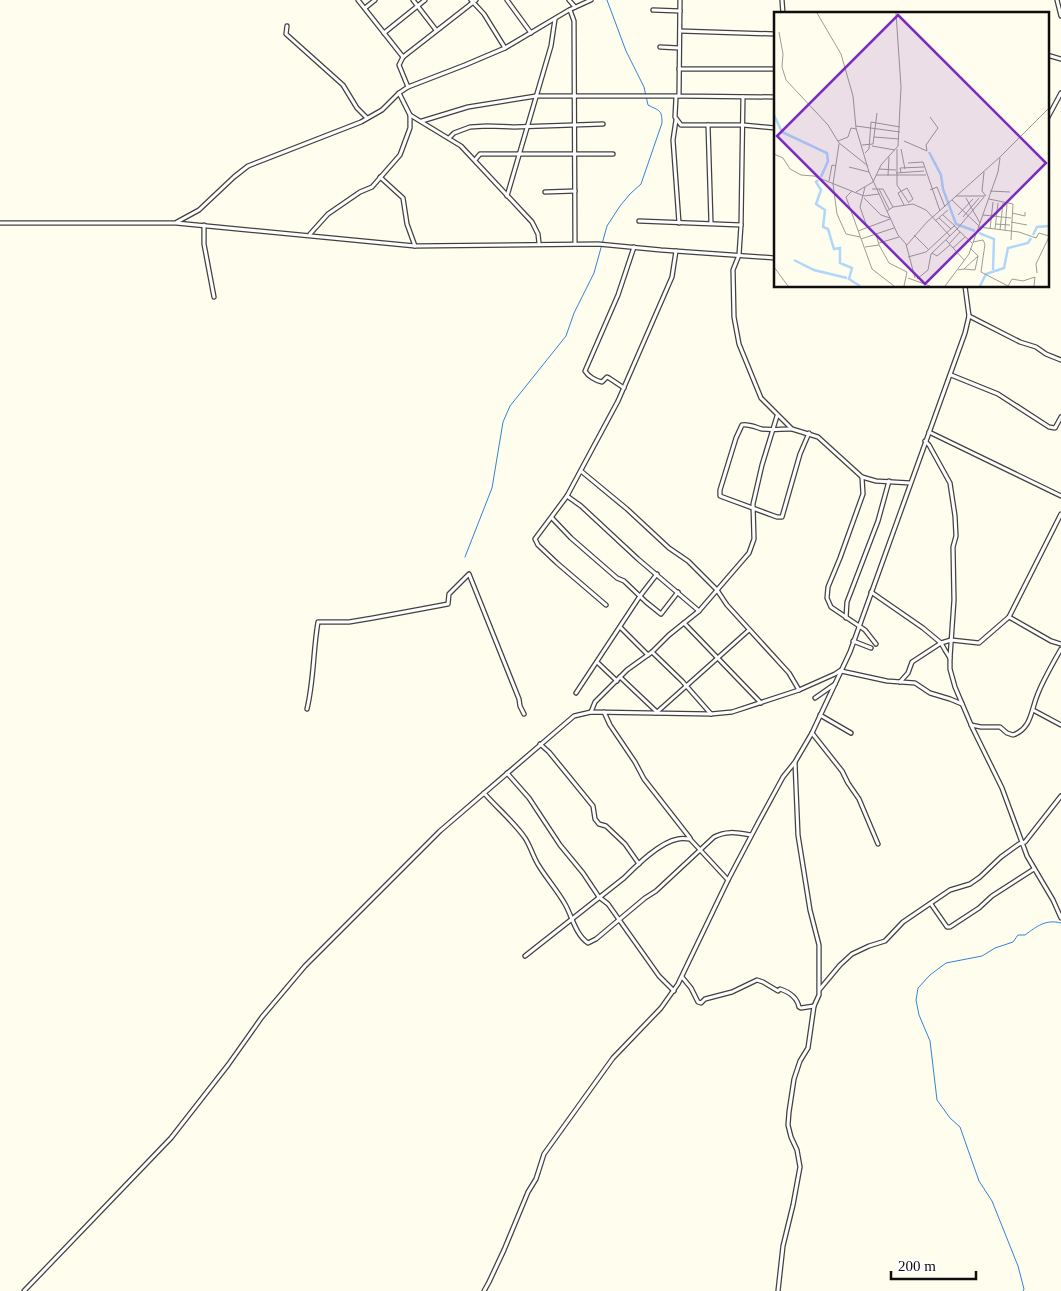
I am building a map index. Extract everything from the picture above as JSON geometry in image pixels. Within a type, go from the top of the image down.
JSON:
[{"type":"street","points":[[358,0],[403,57]]},
{"type":"street","points":[[365,8],[375,0]]},
{"type":"street","points":[[413,0],[436,30]]},
{"type":"street","points":[[384,33],[425,0]]},
{"type":"street","points":[[507,0],[531,33]]},
{"type":"street","points":[[569,0],[575,7]]},
{"type":"street","points":[[176,223],[199,210],[248,166],[368,118],[382,110],[408,87],[505,48],[555,18],[591,0]]},
{"type":"street","points":[[679,223],[673,140],[679,69],[680,0]]},
{"type":"street","points":[[1057,0],[1061,16]]},
{"type":"street","points":[[408,87],[399,62],[473,1],[484,14],[505,48]]},
{"type":"street","points":[[570,10],[574,21],[575,243]]},
{"type":"street","points":[[653,10],[680,11]]},
{"type":"street","points":[[507,196],[551,46],[555,18]]},
{"type":"street","points":[[287,26],[286,34],[343,85],[356,108],[368,118]]},
{"type":"street","points":[[680,31],[774,34]]},
{"type":"street","points":[[660,47],[679,48]]},
{"type":"street","points":[[1048,55],[1061,59]]},
{"type":"street","points":[[679,69],[774,69]]},
{"type":"street","points":[[309,234],[328,214],[360,192],[368,189],[402,152],[410,126],[410,115],[399,93]]},
{"type":"street","points":[[1048,116],[1061,94]]},
{"type":"street","points":[[422,122],[468,107],[536,96],[774,98]]},
{"type":"street","points":[[743,97],[741,226],[739,255],[733,270],[734,317],[739,344],[762,400],[792,429]]},
{"type":"street","points":[[410,115],[443,136],[450,138],[475,160],[532,222],[538,234],[539,243]]},
{"type":"street","points":[[676,120],[684,125],[743,125],[774,128]]},
{"type":"street","points":[[450,138],[454,134],[470,127],[514,128],[602,124]]},
{"type":"street","points":[[708,125],[711,223]]},
{"type":"street","points":[[475,160],[480,154],[613,154]]},
{"type":"street","points":[[380,177],[403,198],[407,224],[414,246]]},
{"type":"street","points":[[545,192],[575,191]]},
{"type":"street","points":[[639,221],[711,223],[741,226]]},
{"type":"street","points":[[0,223],[176,223],[309,234],[414,246],[539,243],[606,244],[774,258]]},
{"type":"street","points":[[204,225],[204,244],[214,297]]},
{"type":"street","points":[[624,388],[608,377],[602,382],[597,381],[585,371],[618,294],[634,247]]},
{"type":"street","points":[[606,604],[557,563],[536,543],[535,537],[552,518],[567,496],[624,388],[672,277],[676,251]]},
{"type":"street","points":[[484,1291],[536,1178],[544,1154],[613,1058],[661,1008],[674,991],[751,835],[783,777],[795,762],[812,733],[842,670],[928,432],[951,374],[969,316],[965,288]]},
{"type":"street","points":[[969,316],[1061,360]]},
{"type":"street","points":[[951,374],[998,394],[1043,425],[1061,430]]},
{"type":"street","points":[[591,712],[595,702],[627,670],[652,652],[699,610],[741,563],[752,545],[755,529],[753,504],[762,465],[778,416]]},
{"type":"street","points":[[1055,428],[1061,417]]},
{"type":"street","points":[[809,434],[800,454],[782,517],[777,517],[721,497],[719,494],[741,426],[747,424],[774,430],[792,429],[809,434],[824,441],[862,477],[869,480],[910,483]]},
{"type":"street","points":[[928,432],[1061,496]]},
{"type":"street","points":[[925,441],[947,476],[952,494],[956,536],[953,547],[954,600],[950,658],[952,676],[971,725],[1002,788],[1034,869],[1053,900],[1061,918]]},
{"type":"street","points":[[581,470],[669,548],[688,561],[717,590],[727,605],[789,673],[799,690]]},
{"type":"street","points":[[862,477],[863,494],[828,587],[828,603],[870,635],[876,644]]},
{"type":"street","points":[[846,618],[847,602],[878,521],[889,481]]},
{"type":"street","points":[[567,496],[699,610]]},
{"type":"street","points":[[900,682],[908,673],[912,662],[941,644],[951,640],[980,642],[1009,616],[1061,514]]},
{"type":"street","points":[[552,518],[571,538],[661,614],[678,592]]},
{"type":"street","points":[[307,709],[312,689],[313,649],[318,622],[396,615],[408,610],[448,604],[448,594],[469,574],[524,714]]},
{"type":"street","points":[[576,693],[640,596],[657,574]]},
{"type":"street","points":[[871,592],[902,612],[941,644],[950,658]]},
{"type":"street","points":[[1009,616],[1052,642],[1061,644]]},
{"type":"street","points":[[684,624],[761,703]]},
{"type":"street","points":[[620,627],[648,655]]},
{"type":"street","points":[[656,712],[749,630]]},
{"type":"street","points":[[853,641],[871,648]]},
{"type":"street","points":[[971,725],[1000,727],[1010,734],[1016,735],[1028,723],[1037,696],[1061,649]]},
{"type":"street","points":[[652,652],[687,686],[711,714]]},
{"type":"street","points":[[597,662],[616,681]]},
{"type":"street","points":[[24,1291],[171,1138],[228,1065],[262,1017],[305,966],[440,831],[574,716],[591,712],[711,714],[732,712],[799,690],[842,670],[887,681],[915,683],[930,693],[950,698],[962,704]]},
{"type":"street","points":[[620,677],[656,712]]},
{"type":"street","points":[[815,698],[835,683]]},
{"type":"street","points":[[1033,710],[1061,725]]},
{"type":"street","points":[[604,712],[610,725],[644,779],[690,839],[728,880]]},
{"type":"street","points":[[820,715],[851,733]]},
{"type":"street","points":[[812,733],[842,771],[859,799],[878,844]]},
{"type":"street","points":[[540,744],[549,752],[593,806],[595,819],[599,824],[606,826],[625,844],[639,864]]},
{"type":"street","points":[[778,1291],[783,1246],[794,1205],[800,1168],[797,1150],[791,1137],[788,1118],[794,1079],[800,1061],[808,1048],[814,1006],[819,997],[820,990],[819,945],[810,910],[798,835],[795,762]]},
{"type":"street","points":[[507,773],[529,798],[560,845],[583,873],[599,897],[608,904],[659,976],[674,991]]},
{"type":"street","points":[[484,793],[523,835],[539,866],[566,906],[583,938],[588,943],[596,939],[619,920],[701,851],[714,837],[725,832],[751,835]]},
{"type":"street","points":[[820,990],[840,965],[852,954],[885,941],[903,922],[950,890],[970,884],[1001,857],[1026,842],[1061,796]]},
{"type":"street","points":[[525,956],[667,843],[678,839],[690,839]]},
{"type":"street","points":[[931,904],[939,918],[946,926],[950,927],[979,908],[992,896],[1034,869]]},
{"type":"street","points":[[682,977],[691,988],[698,1002],[701,1003],[705,999],[732,992],[757,980],[778,991],[780,989],[789,992],[801,1008],[814,1006]]},
{"type":"waterway","points":[[465,557],[492,488],[503,422],[510,406],[566,336],[574,313],[594,273],[607,226],[620,206],[641,184],[662,123],[659,111],[648,105],[644,87],[626,51],[607,0]]},
{"type":"waterway","points":[[1023,1291],[1018,1266],[992,1201],[979,1181],[960,1127],[950,1118],[937,1100],[930,1041],[919,1015],[916,1000],[918,988],[930,975],[946,963],[982,956],[995,948],[1013,942],[1018,935],[1025,935],[1042,924],[1051,922],[1061,923]]}]
